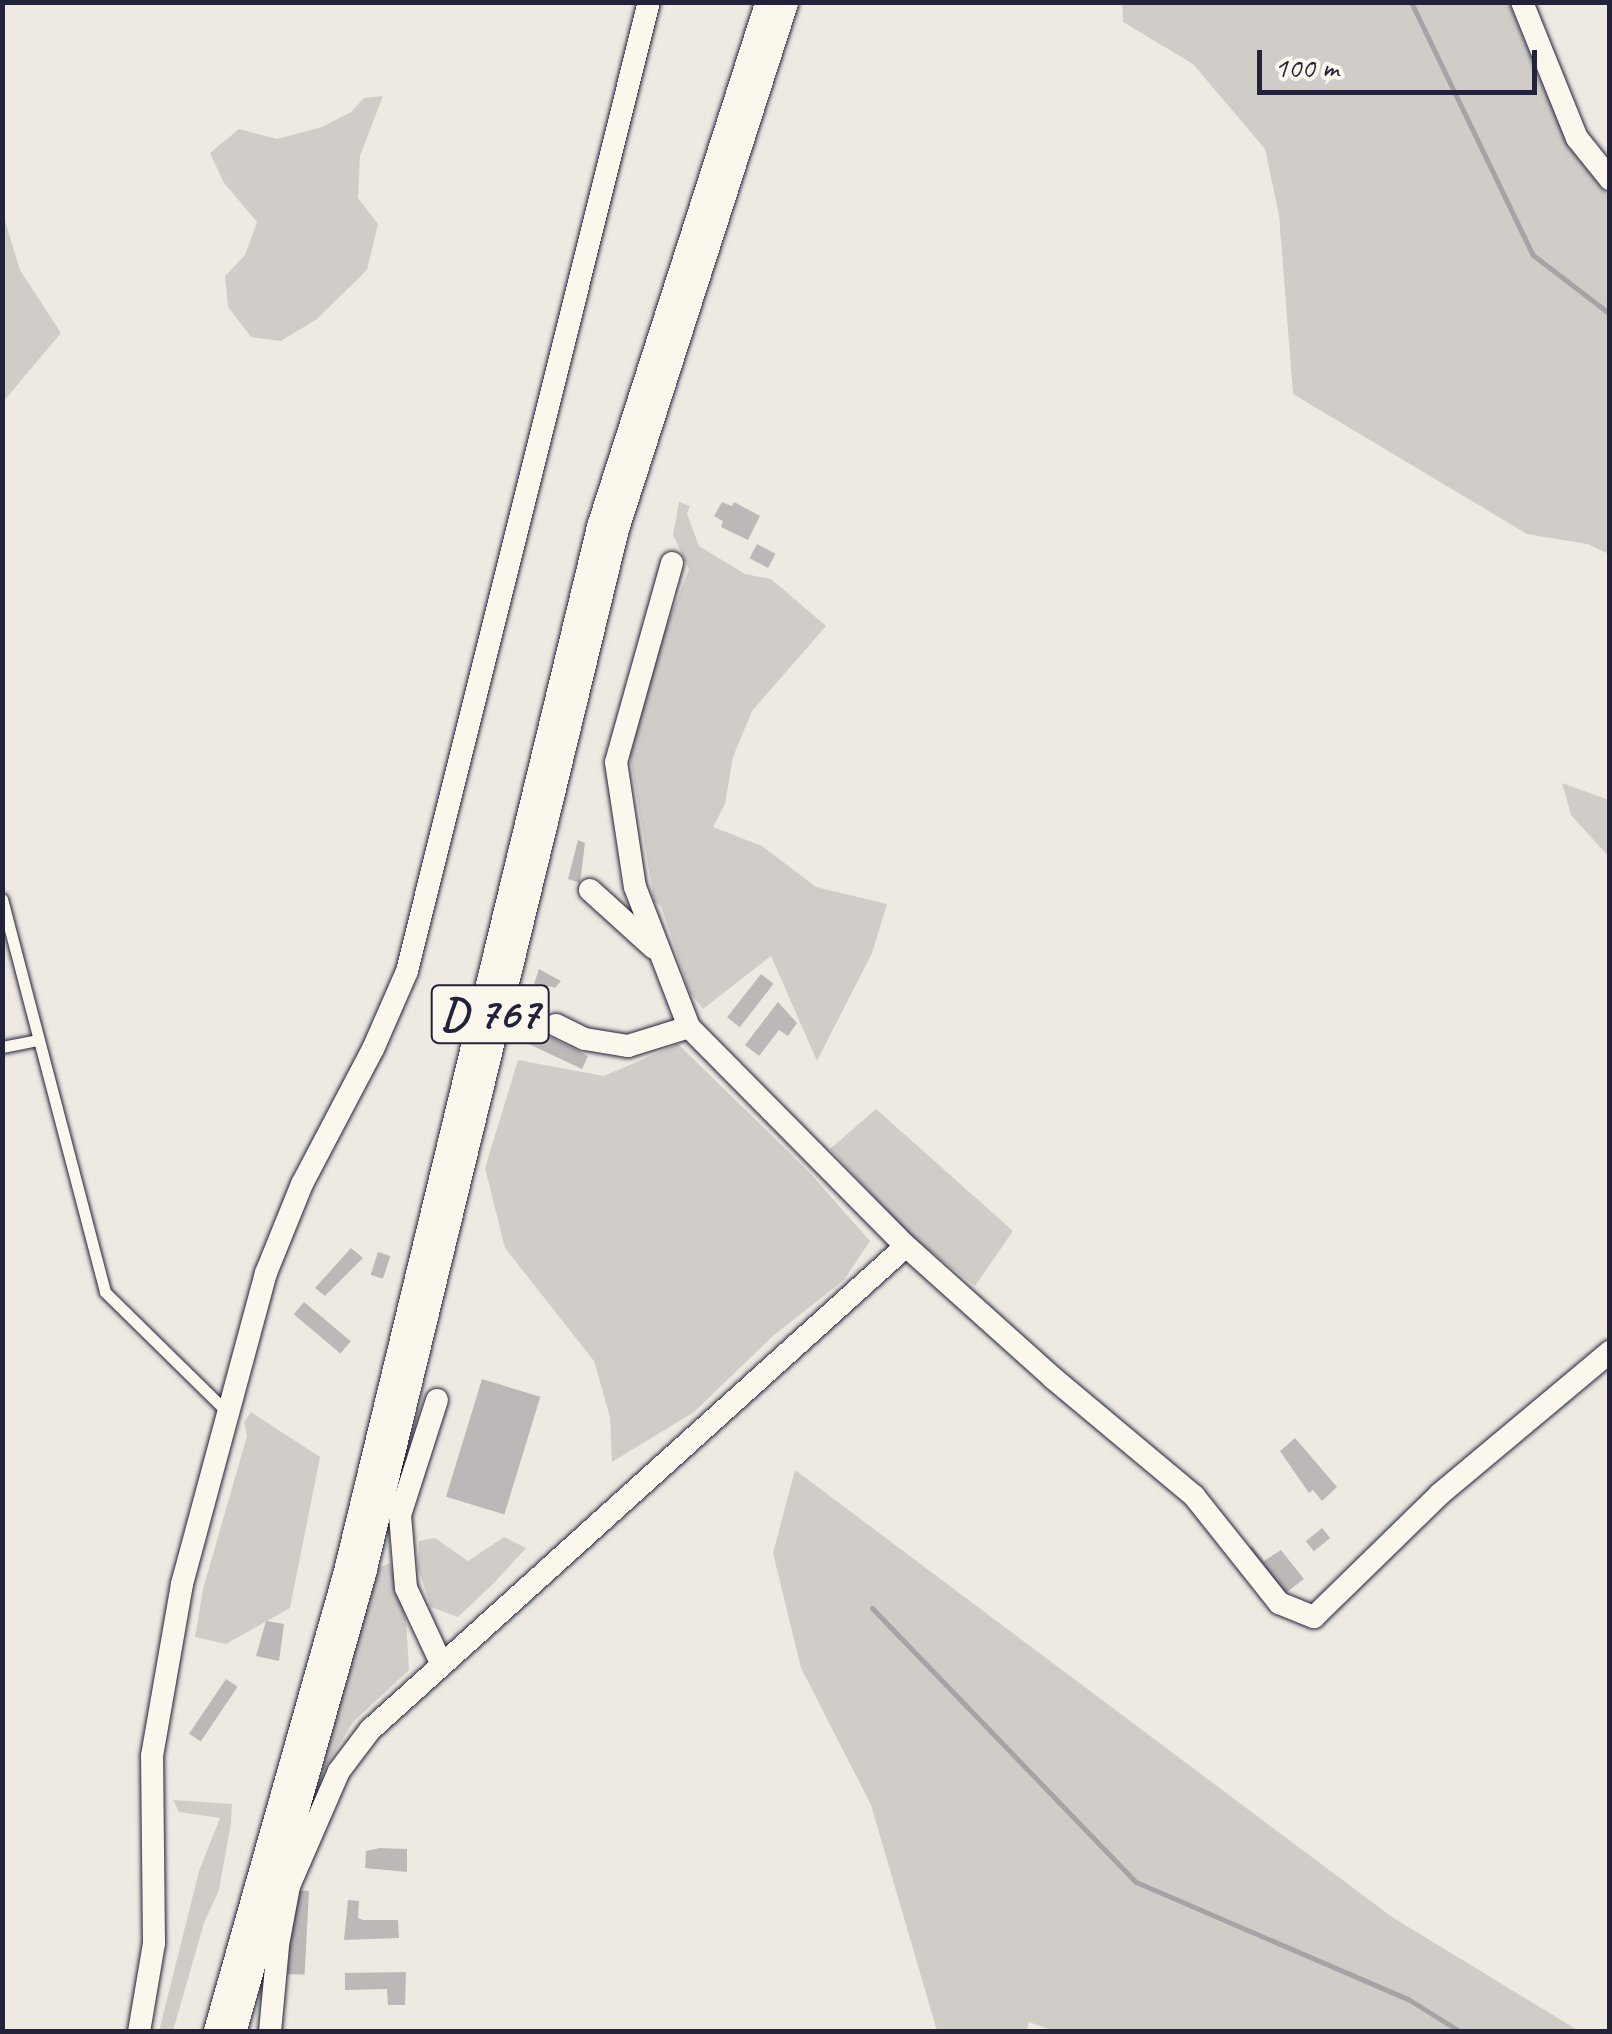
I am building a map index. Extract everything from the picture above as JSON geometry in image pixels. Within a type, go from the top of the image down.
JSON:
[{"type":"highway","name":"D 767","points":[[199,2032],[326,1587],[579,542],[750,2]]},
{"type":"highway","name":"D 767","points":[[225,2032],[356,1568],[608,528],[777,2]]},
{"type":"street","points":[[139,2032],[154,1942],[154,1738],[182,1584],[266,1273],[302,1184],[373,1049],[406,970],[650,2]]},
{"type":"street","points":[[1522,2],[1578,138],[1610,179]]},
{"type":"street","points":[[672,563],[616,762],[635,887],[690,1028],[906,1246],[1053,1378],[1194,1496],[1279,1603],[1314,1617],[1440,1494],[1610,1352]]},
{"type":"street","points":[[590,890],[657,950]]},
{"type":"street","points":[[556,1025],[585,1039],[628,1046],[690,1028]]},
{"type":"street","points":[[270,2032],[286,1901],[310,1831],[338,1771],[370,1730],[906,1246]]},
{"type":"street","points":[[437,1400],[400,1515],[406,1588],[441,1663]]},
{"type":"lane","points":[[2,899],[105,1292],[228,1414]]},
{"type":"lane","points":[[2,1047],[38,1040]]},
{"type":"shaded area","points":[[1122,3],[1509,3],[1569,147],[1609,197],[1609,554],[1587,544],[1527,534],[1293,394],[1279,215],[1265,149],[1193,64],[1123,22]]},
{"type":"shaded area","points":[[383,96],[360,156],[358,198],[378,224],[367,270],[317,319],[281,341],[251,337],[228,307],[225,276],[245,255],[257,222],[224,183],[210,153],[239,129],[277,139],[322,127],[351,112],[364,98]]},
{"type":"shaded area","points":[[2,211],[20,270],[61,333],[3,402]]},
{"type":"shaded area","points":[[679,502],[690,506],[687,514],[699,546],[745,574],[771,579],[826,626],[752,711],[733,757],[725,804],[713,827],[762,846],[816,887],[887,904],[872,953],[817,1061],[771,956],[703,1009],[690,993],[661,906],[654,901],[629,750],[653,661],[689,569],[673,535]]},
{"type":"shaded area","points":[[1562,783],[1609,800],[1609,857],[1571,815]]},
{"type":"shaded area","points":[[678,1044],[809,1172],[870,1241],[844,1280],[774,1335],[694,1412],[612,1462],[610,1417],[594,1361],[505,1248],[485,1168],[518,1060],[604,1076]]},
{"type":"shaded area","points":[[876,1109],[1013,1231],[975,1286],[911,1236],[830,1149]]},
{"type":"shaded area","points":[[251,1412],[320,1457],[290,1608],[226,1644],[195,1637],[203,1589],[247,1436],[244,1422]]},
{"type":"shaded area","points":[[795,1470],[1392,1917],[1579,2031],[1057,2032],[1029,2022],[1027,2031],[937,2031],[871,1805],[801,1668],[773,1553]]},
{"type":"shaded area","points":[[504,1537],[526,1548],[494,1583],[458,1617],[431,1607],[418,1568],[419,1541],[435,1538],[468,1561]]},
{"type":"shaded area","points":[[390,1563],[406,1620],[409,1670],[353,1722],[322,1773],[327,1739],[374,1570]]},
{"type":"shaded area","points":[[173,1800],[232,1804],[231,1823],[219,1890],[204,1923],[173,2031],[159,2031],[199,1871],[220,1818],[179,1812]]},
{"type":"building","points":[[722,502],[732,506],[734,502],[760,516],[748,540],[721,527],[723,521],[714,516]]},
{"type":"building","points":[[757,544],[776,554],[768,568],[749,558]]},
{"type":"building","points":[[578,840],[585,843],[580,883],[568,879]]},
{"type":"building","points":[[539,969],[561,981],[555,988],[549,986],[532,1028],[588,1056],[582,1069],[516,1038]]},
{"type":"building","points":[[761,974],[774,984],[740,1027],[727,1017]]},
{"type":"building","points":[[778,1002],[797,1023],[788,1036],[779,1030],[759,1056],[745,1045]]},
{"type":"building","points":[[351,1248],[363,1258],[325,1296],[315,1288]]},
{"type":"building","points":[[378,1252],[390,1256],[383,1279],[371,1275]]},
{"type":"building","points":[[304,1302],[351,1341],[340,1353],[294,1314]]},
{"type":"building","points":[[482,1379],[540,1397],[504,1514],[446,1497]]},
{"type":"building","points":[[1295,1438],[1337,1487],[1322,1501],[1313,1490],[1309,1493],[1280,1451]]},
{"type":"building","points":[[1322,1528],[1330,1538],[1314,1551],[1306,1541]]},
{"type":"building","points":[[1252,1546],[1264,1561],[1281,1550],[1304,1579],[1279,1598],[1245,1551]]},
{"type":"building","points":[[266,1621],[284,1624],[279,1661],[256,1656]]},
{"type":"building","points":[[226,1679],[238,1687],[201,1742],[189,1734]]},
{"type":"building","points":[[407,1849],[407,1872],[365,1868],[366,1851]]},
{"type":"building","points":[[292,1890],[309,1891],[305,1975],[288,1974]]},
{"type":"building","points":[[348,1900],[359,1901],[358,1918],[363,1920],[398,1920],[399,1938],[344,1940]]},
{"type":"building","points":[[406,1972],[405,2005],[388,2005],[387,1989],[345,1990],[345,1973]]},
{"type":"waterway","points":[[1411,2],[1533,255],[1610,314]]},
{"type":"waterway","points":[[872,1608],[1136,1882],[1408,1999],[1461,2032]]}]
